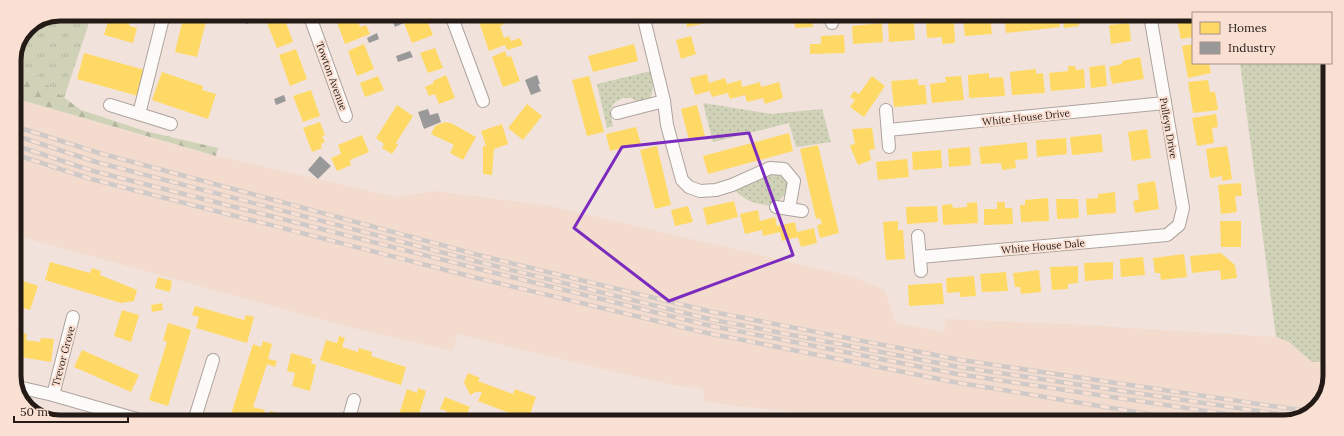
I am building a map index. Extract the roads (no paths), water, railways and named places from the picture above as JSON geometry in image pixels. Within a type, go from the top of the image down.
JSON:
[{"type":"street","points":[[139,114],[162,21]]},
{"type":"street","name":"Towton Avenue","points":[[312,21],[346,116]]},
{"type":"street","points":[[454,21],[483,101]]},
{"type":"street","points":[[644,21],[664,101],[667,125],[682,180],[689,187],[700,191],[716,190],[732,185],[770,168],[784,169],[794,181],[788,209]]},
{"type":"street","name":"Pulleyn Drive","points":[[1151,21],[1183,208],[1179,225],[1167,235]]},
{"type":"street","points":[[617,113],[664,101]]},
{"type":"street","name":"White House Drive","points":[[888,130],[1165,103]]},
{"type":"street","points":[[110,104],[171,124]]},
{"type":"street","points":[[886,110],[889,147]]},
{"type":"street","points":[[776,207],[802,211]]},
{"type":"street","name":"White House Dale","points":[[920,257],[1167,235]]},
{"type":"street","points":[[918,236],[920,271]]},
{"type":"street","name":"Trevor Grove","points":[[53,395],[73,317]]},
{"type":"street","points":[[196,415],[213,360]]},
{"type":"street","points":[[23,388],[123,415]]},
{"type":"street","points":[[350,415],[354,400]]},
{"type":"railway","points":[[21,128],[99,153],[486,257],[708,311],[961,360],[1302,410]]},
{"type":"railway","points":[[21,137],[96,162],[483,263],[709,319],[959,367],[1285,415]]},
{"type":"railway","points":[[21,147],[93,171],[707,325],[957,374],[1233,415]]},
{"type":"railway","points":[[21,156],[91,179],[481,279],[707,333],[954,382],[1154,415]]}]
